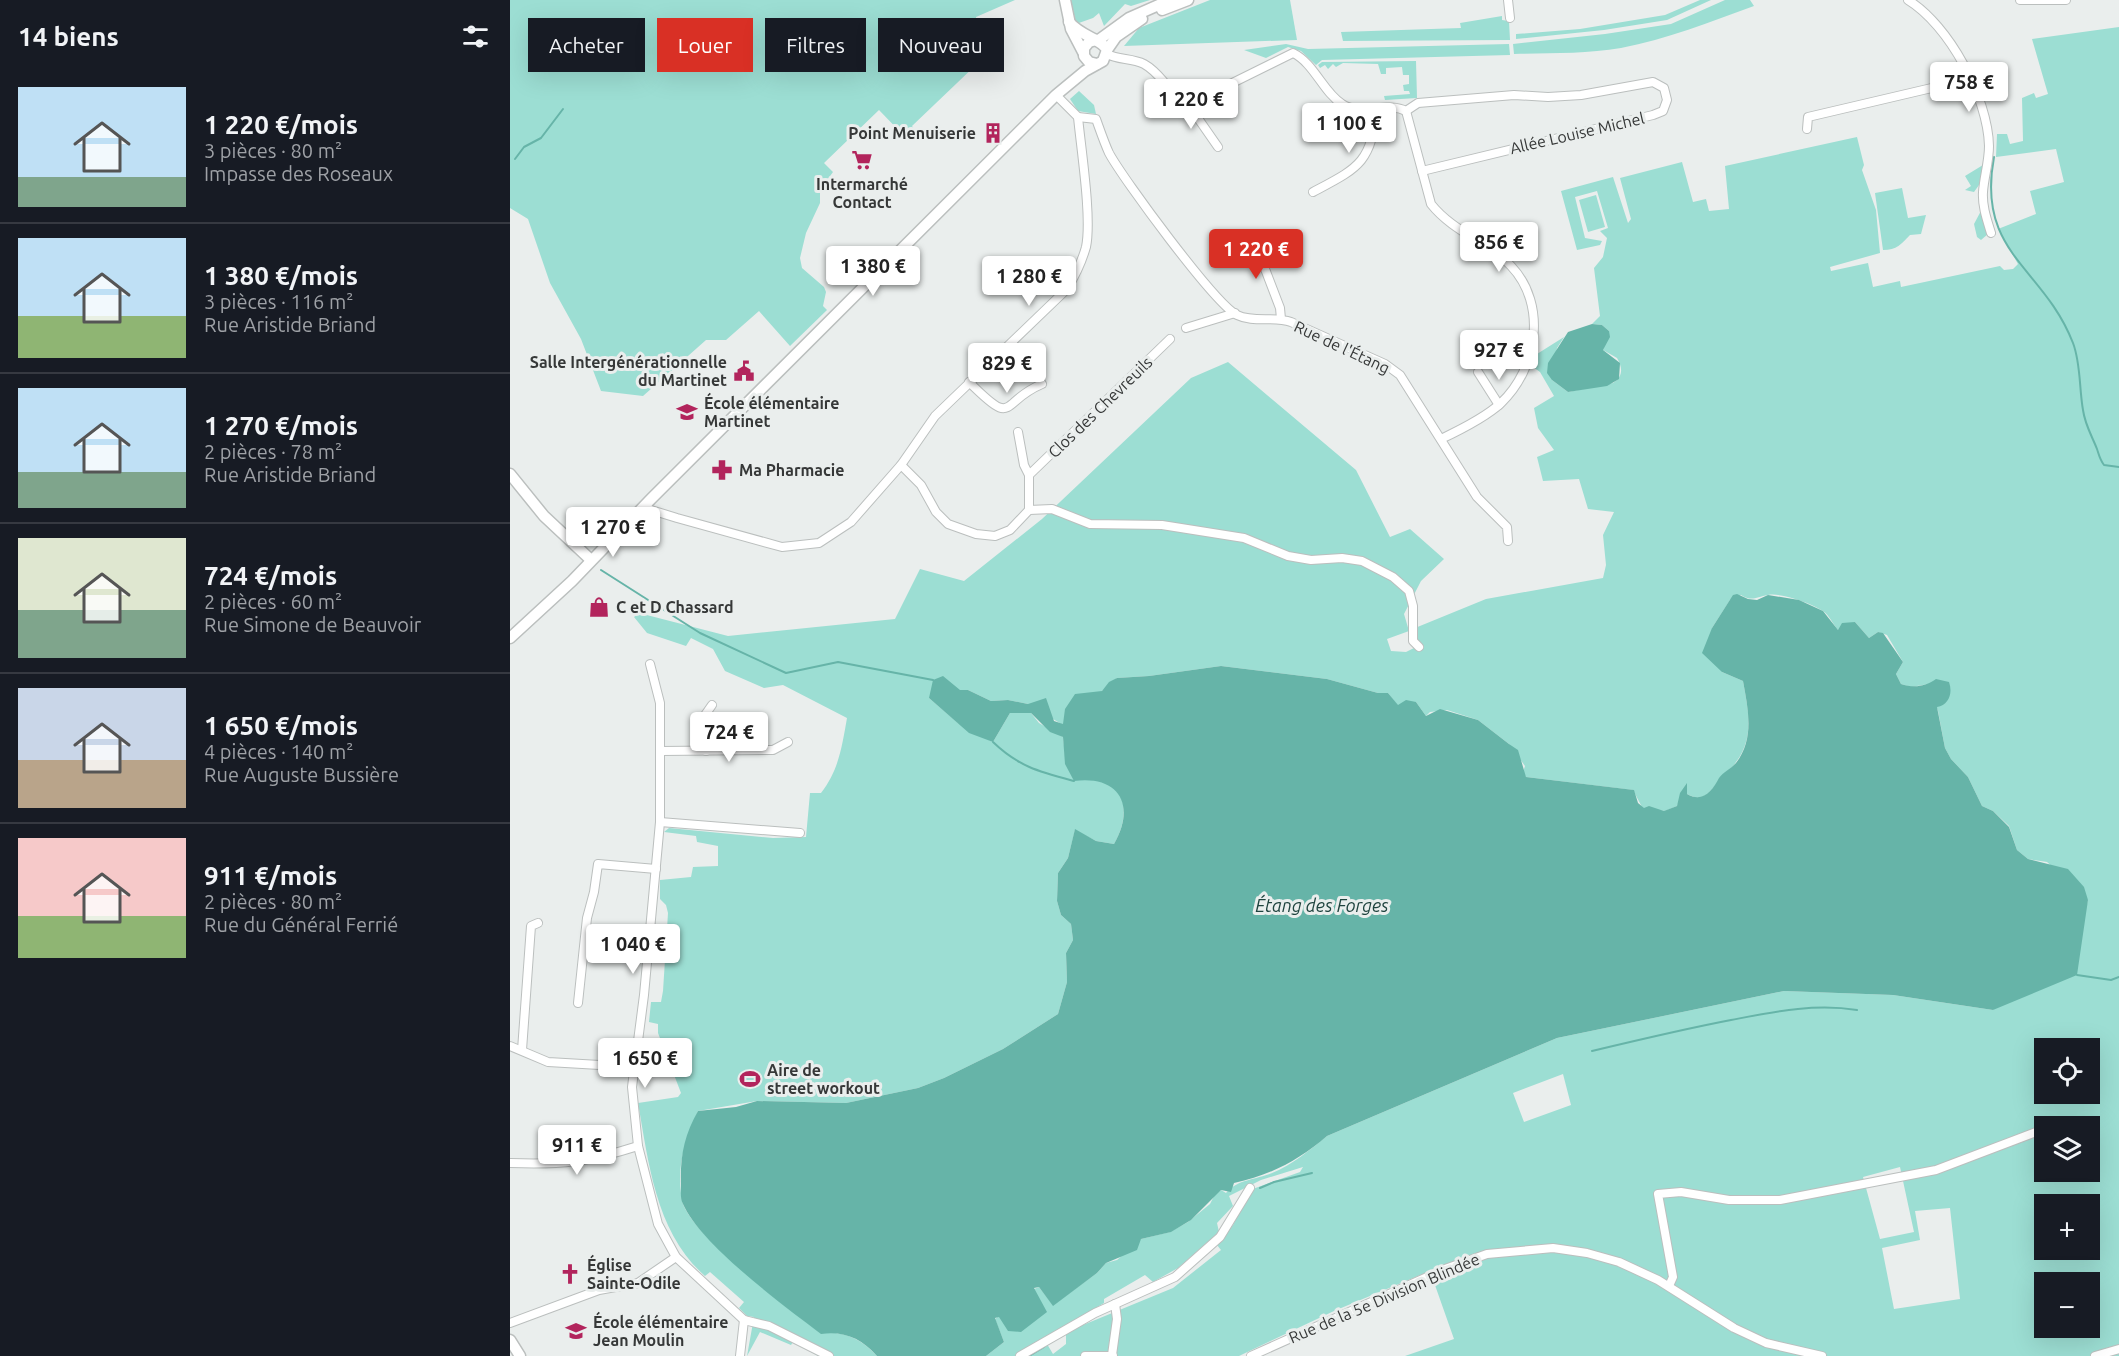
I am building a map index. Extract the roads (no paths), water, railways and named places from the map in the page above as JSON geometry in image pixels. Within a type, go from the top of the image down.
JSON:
[{"type":"street","points":[[1065,0],[1070,22],[1083,54],[1089,62],[1103,58],[1135,60],[1154,71],[1178,96],[1186,101],[1218,147]]},
{"type":"street","points":[[1056,95],[1083,54],[1086,45],[1104,37],[1141,12],[1170,0]]},
{"type":"street","points":[[510,638],[591,560],[1056,95],[1103,58],[1116,37],[1137,22],[1188,0]]},
{"type":"street","points":[[1508,0],[1510,18]]},
{"type":"street","points":[[1908,0],[1930,17],[1961,56],[1971,79],[1988,138],[1983,195],[1991,233]]},
{"type":"street","points":[[2020,0],[2066,0]]},
{"type":"street","points":[[1070,22],[1079,33],[1103,44],[1103,58]]},
{"type":"street","points":[[1186,101],[1202,98],[1293,53],[1299,55],[1342,104],[1357,109],[1398,107],[1406,111],[1431,204],[1441,217],[1511,266],[1527,291],[1534,319],[1531,353],[1523,377],[1499,405],[1441,439]]},
{"type":"street","points":[[1807,129],[1808,117],[1971,79]]},
{"type":"street","name":"Allée Louise Michel","points":[[1406,111],[1418,103],[1514,95],[1548,97],[1581,95],[1653,82],[1664,88],[1667,100],[1663,111],[1653,115],[1422,171]]},
{"type":"street","points":[[1056,95],[1078,117],[1096,119],[1109,153],[1137,194],[1217,298],[1235,314]]},
{"type":"street","points":[[1313,192],[1345,175],[1365,157],[1371,147],[1376,109]]},
{"type":"street","points":[[645,506],[669,516],[782,547],[819,543],[851,522],[901,465],[934,416],[1067,289],[1074,277],[1086,246],[1078,117]]},
{"type":"street","points":[[1252,235],[1280,308],[1281,319]]},
{"type":"street","points":[[1186,328],[1235,314]]},
{"type":"street","name":"Rue de l'Étang","points":[[1235,314],[1250,318],[1281,319],[1384,364],[1400,375],[1477,497],[1507,527],[1508,541]]},
{"type":"street","name":"Clos des Chevreuils","points":[[1029,475],[1170,339]]},
{"type":"street","points":[[1478,372],[1499,405]]},
{"type":"street","points":[[969,382],[992,405],[1003,408],[1013,406],[1032,388],[1042,384]]},
{"type":"street","name":"Clos des Chevreuils","points":[[1018,432],[1024,465],[1029,475],[1029,510]]},
{"type":"street","points":[[901,465],[921,485],[936,512],[948,524],[976,534],[995,536],[1010,530],[1029,510],[1052,509],[1090,524],[1162,525],[1244,538],[1288,556],[1311,560],[1342,558],[1362,561],[1393,577],[1409,591],[1413,606],[1413,640],[1419,647]]},
{"type":"street","points":[[510,474],[544,516],[591,560]]},
{"type":"street","points":[[650,664],[660,704],[660,822],[641,1024],[633,1067],[632,1101],[638,1146],[658,1224],[676,1257],[744,1320],[769,1326],[829,1356]]},
{"type":"street","points":[[706,751],[705,715],[712,705]]},
{"type":"street","points":[[661,752],[773,750],[788,742]]},
{"type":"street","points":[[660,822],[800,833]]},
{"type":"street","points":[[578,1003],[587,918],[594,892],[597,864],[656,869]]},
{"type":"street","points":[[522,1050],[531,926],[538,923]]},
{"type":"street","points":[[510,1046],[548,1062],[633,1067]]},
{"type":"street","points":[[1669,1286],[1673,1277],[1658,1194],[1681,1192],[1730,1200],[1780,1200],[1936,1170],[2034,1133]]},
{"type":"street","points":[[510,1163],[552,1165],[584,1162],[638,1146]]},
{"type":"street","points":[[1020,1356],[1115,1304],[1175,1277],[1220,1237],[1250,1188]]},
{"type":"street","name":"Rue de la 5e Division Blindée","points":[[1251,1356],[1445,1269],[1487,1254],[1553,1248],[1587,1253],[1619,1262],[1669,1286],[1734,1328],[1766,1343],[1822,1356]]},
{"type":"street","points":[[510,1323],[599,1290],[638,1283],[676,1257]]},
{"type":"street","points":[[1085,1356],[1113,1356],[1118,1319],[1115,1304]]},
{"type":"street","points":[[740,1356],[744,1320]]},
{"type":"street","points":[[510,1340],[520,1356]]},
{"type":"street","points":[[2095,1356],[2119,1348]]},
{"type":"water","points":[[1592,324],[1602,325],[1609,331],[1610,337],[1603,350],[1620,363],[1619,379],[1607,386],[1568,392],[1552,380],[1547,373],[1548,363],[1568,332]]},
{"type":"water","name":"Étang des Forges","points":[[1733,595],[1757,600],[1768,595],[1799,600],[1823,611],[1838,630],[1842,623],[1855,622],[1869,638],[1878,632],[1883,633],[1903,662],[1896,674],[1901,684],[1919,686],[1936,679],[1949,682],[1949,698],[1937,707],[1945,748],[1951,759],[1968,777],[1982,806],[1993,811],[2009,827],[2017,850],[2028,859],[2068,869],[2084,887],[2088,900],[2077,975],[1993,1010],[1893,995],[1784,991],[1557,1038],[1327,1136],[1284,1166],[1234,1183],[1231,1192],[1221,1190],[1191,1220],[1171,1232],[1141,1239],[1137,1250],[1106,1263],[1097,1273],[1053,1306],[1039,1287],[1034,1288],[1047,1312],[1021,1332],[1008,1331],[999,1317],[995,1318],[1004,1342],[986,1356],[877,1356],[852,1337],[821,1334],[744,1274],[707,1238],[683,1204],[681,1200],[682,1156],[689,1129],[698,1111],[736,1107],[757,1101],[846,1103],[918,1088],[1003,1049],[1058,1014],[1067,982],[1066,953],[1073,940],[1071,924],[1061,915],[1057,901],[1058,873],[1068,858],[1075,829],[1096,841],[1114,844],[1124,817],[1120,796],[1113,788],[1103,783],[1090,780],[1074,781],[1065,764],[1063,737],[1050,732],[1031,713],[1010,713],[993,742],[969,733],[929,698],[933,680],[943,676],[960,690],[968,690],[991,701],[1008,700],[1028,704],[1046,698],[1054,721],[1063,724],[1065,709],[1075,694],[1102,691],[1109,682],[1117,678],[1221,666],[1327,679],[1378,693],[1388,693],[1398,705],[1406,700],[1416,702],[1426,716],[1440,709],[1478,720],[1518,750],[1526,777],[1634,790],[1638,803],[1644,808],[1649,806],[1664,811],[1677,806],[1680,793],[1687,783],[1687,794],[1698,797],[1706,794],[1736,763],[1746,744],[1747,702],[1743,681],[1722,672],[1702,653],[1712,628]]},
{"type":"waterway","points":[[515,159],[524,147],[541,138],[563,109]]},
{"type":"waterway","points":[[1994,157],[1991,190],[1995,216],[2003,238],[2060,317],[2076,351],[2087,426],[2104,465],[2119,467]]},
{"type":"waterway","points":[[601,570],[700,633],[786,673],[838,662],[933,680]]},
{"type":"waterway","points":[[993,742],[1030,768],[1074,781]]},
{"type":"waterway","points":[[2077,975],[2111,980],[2119,977]]},
{"type":"waterway","points":[[1592,1051],[1778,1011],[1825,1007],[1857,1010]]},
{"type":"waterway","points":[[1260,1188],[1274,1182],[1312,1173]]},
{"type":"waterway","points":[[1029,1356],[1044,1347]]},
{"type":"place","name":"Point Menuiserie","points":[[993,133]]},
{"type":"place","name":"Intermarché Contact","points":[[862,160]]},
{"type":"place","name":"Salle Intergénérationnelle du Martinet","points":[[744,371]]},
{"type":"place","name":"École élémentaire Martinet","points":[[687,412]]},
{"type":"place","name":"Ma Pharmacie","points":[[722,470]]},
{"type":"place","name":"C et D Chassard","points":[[599,607]]},
{"type":"place","name":"Aire de street workout","points":[[750,1079]]},
{"type":"place","name":"Église Sainte-Odile","points":[[570,1274]]},
{"type":"place","name":"École élémentaire Jean Moulin","points":[[576,1331]]}]
